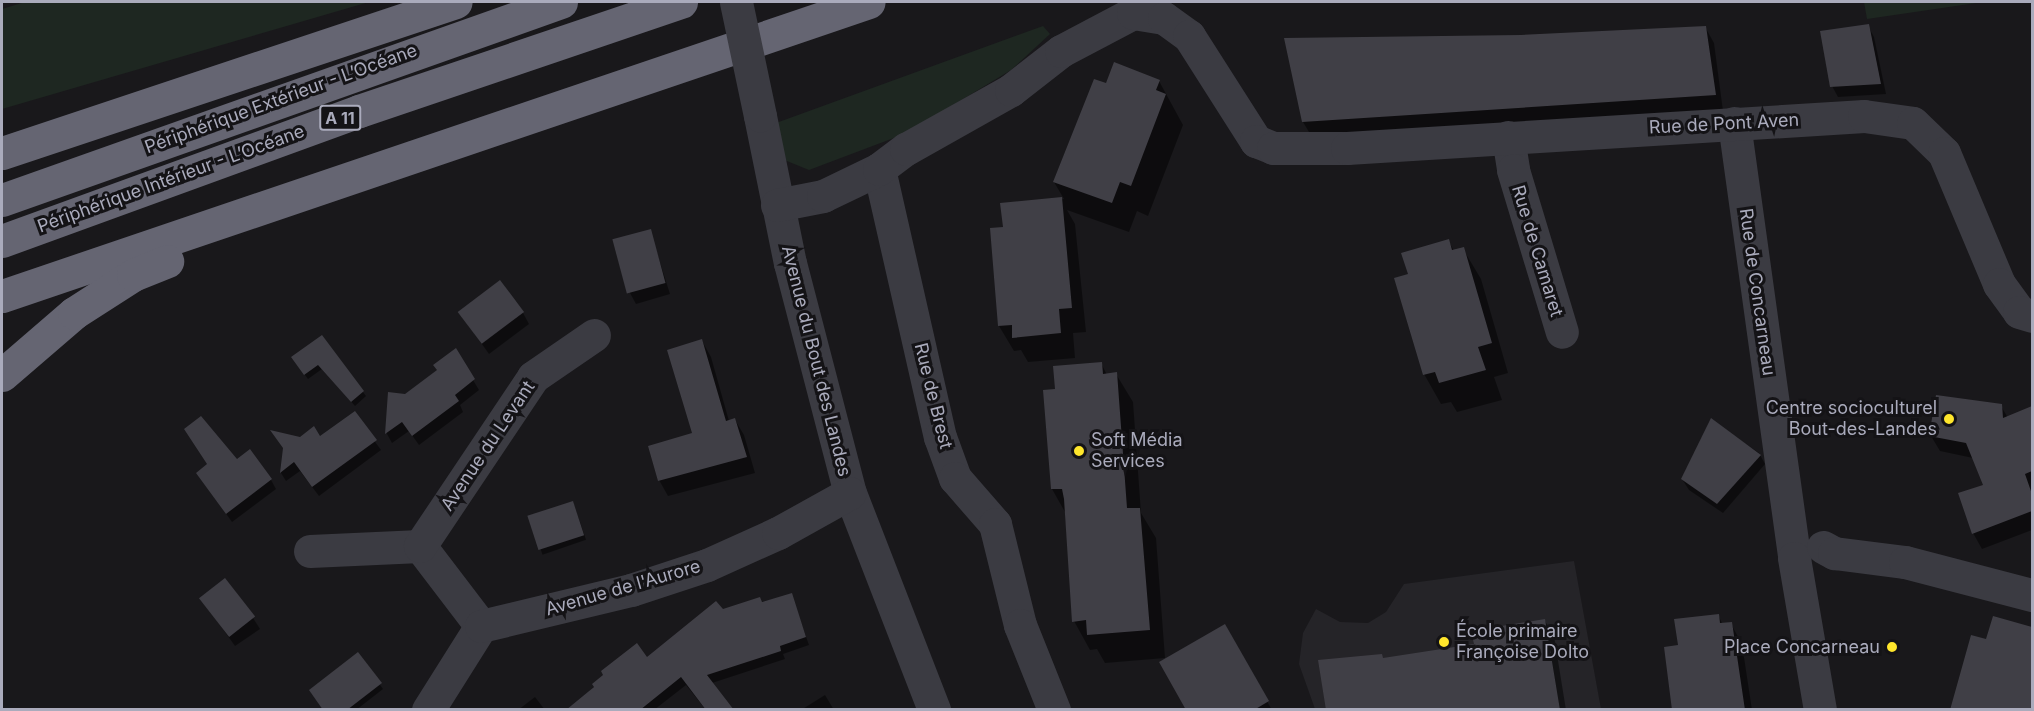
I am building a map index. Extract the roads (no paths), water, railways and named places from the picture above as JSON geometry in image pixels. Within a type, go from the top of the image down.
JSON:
[{"type":"highway","points":[[2,153],[66,129],[456,2]]},
{"type":"highway","name":"Périphérique Extérieur - L’Océane","points":[[2,200],[561,2]]},
{"type":"highway","name":"Périphérique Intérieur - L’Océane","points":[[2,241],[348,115],[681,2]]},
{"type":"highway","points":[[2,296],[869,2]]},
{"type":"highway","points":[[2,139],[32,129],[66,129]]},
{"type":"highway","points":[[2,375],[74,313],[133,275],[306,207],[333,184]]},
{"type":"street","name":"Avenue du Bout des Landes","points":[[736,2],[777,205],[850,493],[934,710]]},
{"type":"street","name":"Rue de Pont Aven","points":[[879,169],[906,149],[1011,90],[1061,51],[1133,14],[1164,18],[1189,36],[1256,141],[1273,148],[1300,150],[1864,116],[1913,123],[1944,153],[1999,284],[2019,312],[2032,316]]},
{"type":"street","name":"Rue de Concarneau","points":[[1734,123],[1794,558],[1820,710]]},
{"type":"street","name":"Rue de Camaret","points":[[1508,137],[1513,170],[1562,332]]},
{"type":"street","points":[[777,205],[823,196],[879,169]]},
{"type":"street","name":"Rue de Brest","points":[[879,169],[940,437],[955,478],[996,524],[1020,625],[1054,710]]},
{"type":"street","name":"Avenue du Levant","points":[[420,546],[533,377],[594,334]]},
{"type":"street","name":"Avenue de l'Aurore","points":[[481,626],[631,590],[707,564],[778,533],[850,493]]},
{"type":"street","points":[[310,551],[420,546],[481,626],[428,710]]},
{"type":"street","points":[[1823,547],[1834,553],[1905,562],[2032,595]]},
{"type":"place","name":"Centre socioculturel Bout-des-Landes","points":[[1949,419]]},
{"type":"place","name":"Soft Média Services","points":[[1079,451]]},
{"type":"place","name":"École primaire Françoise Dolto","points":[[1444,642]]},
{"type":"place","name":"Place Concarneau","points":[[1892,647]]}]
